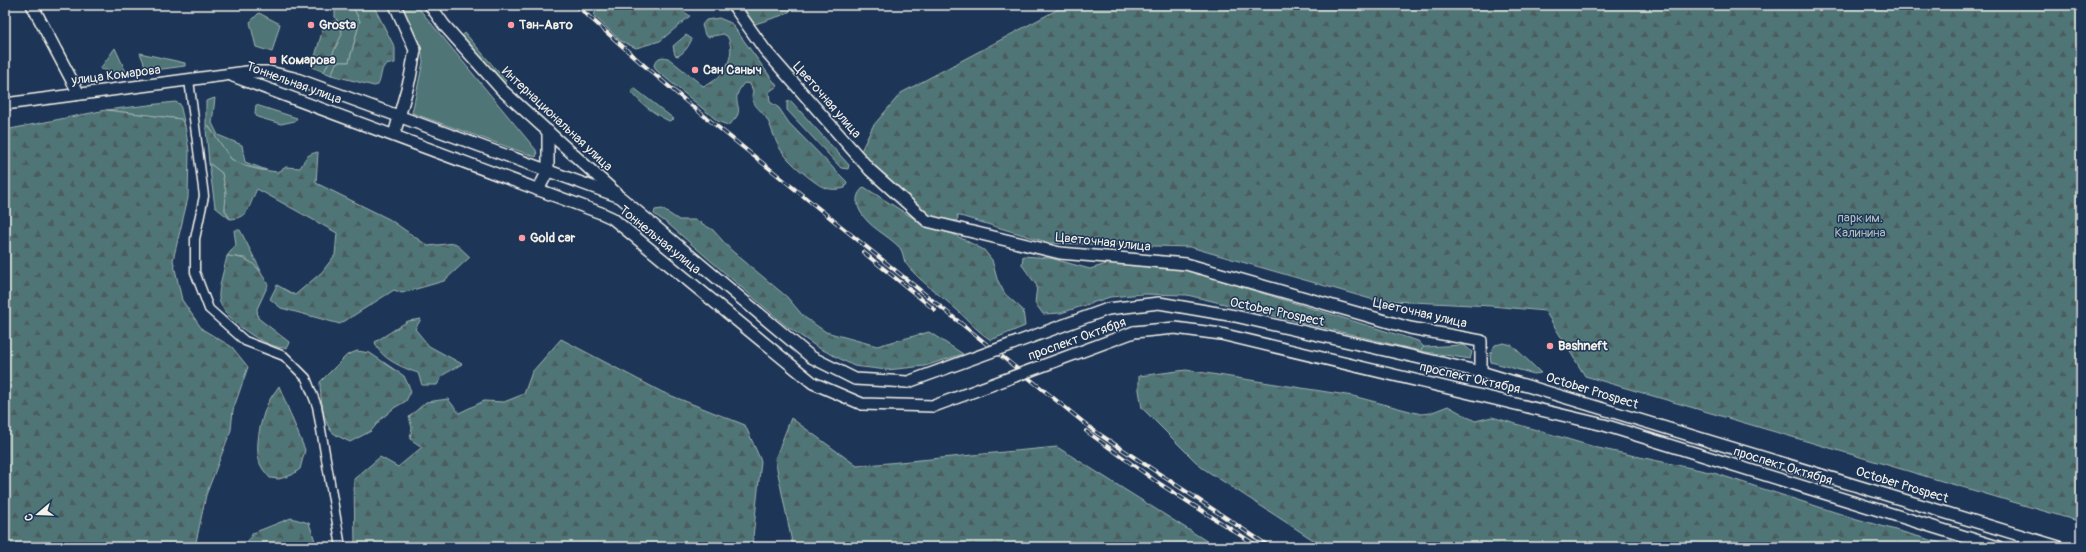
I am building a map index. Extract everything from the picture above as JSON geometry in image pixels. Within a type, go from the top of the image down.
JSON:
[{"type":"main road","points":[[32,5],[79,94]]},
{"type":"main road","points":[[394,135],[410,78],[415,50],[395,5]]},
{"type":"main road","name":"Интернациональная улица","points":[[430,5],[444,25],[502,90],[620,197]]},
{"type":"main road","name":"Цветочная улица","points":[[734,5],[766,50],[870,170],[927,221],[1060,253],[1186,264],[1410,328],[1481,341],[1481,372]]},
{"type":"main road","name":"Тоннельная улица","points":[[230,75],[269,72],[294,78],[620,197],[811,357],[855,379],[908,382]]},
{"type":"main road","name":"улица Комарова","points":[[5,104],[230,75]]},
{"type":"main road","name":"Тоннельная улица","points":[[230,75],[394,135],[612,218],[813,383],[862,404],[934,406]]},
{"type":"main road","points":[[538,190],[548,171],[548,131]]},
{"type":"main road","name":"October Prospect","points":[[1108,309],[1159,303],[1235,316],[1481,372],[2059,547]]},
{"type":"main road","name":"проспект Октября","points":[[908,382],[1108,309]]},
{"type":"main road","name":"проспект Октября","points":[[934,406],[1134,332],[1175,328],[1221,334],[1604,425],[1998,547]]},
{"type":"street","points":[[189,80],[204,196],[196,239],[195,272],[209,308],[245,341],[284,356],[306,378],[317,406],[341,547]]},
{"type":"green space","points":[[335,5],[352,5],[360,21],[349,62],[337,62],[331,75],[324,72],[334,47],[337,20],[335,17]]},
{"type":"green space","points":[[352,5],[373,5],[395,48],[395,63],[385,65],[378,85],[374,86],[331,75],[337,62],[349,62],[360,21]]},
{"type":"green space","points":[[400,5],[416,5],[536,150],[536,157],[412,113],[423,62],[421,47]]},
{"type":"green space","points":[[597,5],[675,5],[690,16],[660,41],[636,48],[621,41],[594,16]]},
{"type":"green space","points":[[739,5],[801,5],[783,15],[752,25]]},
{"type":"green space","name":"парк им. Калинина","points":[[1066,5],[2081,5],[2081,522],[1585,376],[1545,311],[1491,306],[1374,300],[1190,247],[1050,243],[957,215],[958,218],[955,223],[927,215],[860,153],[873,126],[901,93]]},
{"type":"green space","points":[[259,13],[280,24],[272,52],[256,47],[250,22]]},
{"type":"green space","points":[[719,18],[731,23],[777,86],[769,92],[770,102],[779,108],[789,123],[847,182],[845,188],[833,189],[821,186],[801,172],[787,158],[778,146],[767,119],[754,103],[752,95],[753,91],[750,84],[744,83],[737,94],[739,109],[737,116],[728,125],[719,122],[656,70],[654,65],[656,61],[661,57],[665,57],[703,86],[717,79],[727,66],[730,58],[730,43],[727,36],[723,34],[708,37],[705,35],[702,25],[706,20]]},
{"type":"green space","points":[[337,20],[341,25],[342,34],[324,72],[312,67],[324,25]]},
{"type":"green space","points":[[465,33],[506,81],[502,85],[461,37]]},
{"type":"green space","points":[[686,35],[692,39],[684,51],[678,56],[675,55],[673,46]]},
{"type":"green space","points":[[115,48],[126,72],[123,74],[100,69]]},
{"type":"green space","points":[[140,53],[185,63],[185,66],[147,71]]},
{"type":"green space","points":[[634,88],[674,119],[669,121],[648,108],[631,91]]},
{"type":"green space","points":[[215,98],[212,123],[218,135],[242,145],[245,162],[269,171],[245,166],[231,159],[208,126],[206,129],[206,101]]},
{"type":"green space","points":[[791,101],[849,165],[848,169],[841,168],[787,110],[787,102]]},
{"type":"green space","points":[[175,102],[180,104],[185,126],[181,119],[106,110]]},
{"type":"green space","points":[[256,105],[297,118],[295,121],[281,124],[257,117],[255,113]]},
{"type":"green space","points":[[106,110],[181,119],[185,126],[189,151],[188,198],[173,260],[182,300],[202,329],[232,347],[248,367],[233,410],[231,430],[206,495],[195,547],[5,547],[5,130]]},
{"type":"green space","points":[[208,125],[231,159],[245,166],[261,170],[278,172],[286,167],[300,168],[308,156],[318,152],[316,183],[389,219],[428,246],[455,243],[470,257],[444,281],[402,293],[394,290],[340,324],[281,308],[270,299],[277,285],[295,295],[322,272],[335,255],[337,233],[257,189],[245,213],[237,218],[230,219],[225,210],[226,192],[222,173],[209,163],[206,129]]},
{"type":"green space","points":[[209,163],[222,173],[226,192],[225,210],[230,219],[215,207]]},
{"type":"green space","points":[[864,187],[926,226],[953,234],[984,250],[992,260],[997,279],[1005,294],[1023,310],[1025,326],[991,340],[977,330],[957,310],[916,275],[905,262],[900,248],[864,217],[858,207],[857,198],[859,192]]},
{"type":"green space","points":[[662,209],[679,220],[696,220],[713,230],[731,250],[787,297],[804,317],[826,332],[877,346],[929,332],[963,354],[925,366],[887,370],[854,366],[817,347],[785,325],[667,223],[654,214],[655,210]]},
{"type":"green space","points":[[234,230],[240,230],[261,271],[245,258],[227,256],[236,245]]},
{"type":"green space","points":[[227,256],[242,258],[257,267],[268,285],[257,309],[258,318],[289,342],[287,348],[269,344],[247,332],[236,324],[222,306],[219,293]]},
{"type":"green space","points":[[1023,256],[1050,258],[1090,269],[1110,263],[1180,268],[1418,341],[1424,347],[1420,351],[1187,295],[1143,294],[1110,297],[1061,313],[1043,314],[1035,303],[1037,286],[1022,265]]},
{"type":"green space","points":[[421,319],[415,329],[429,346],[462,364],[443,375],[437,385],[422,385],[418,373],[386,358],[377,348],[375,342],[408,321]]},
{"type":"green space","points":[[561,339],[662,392],[745,425],[761,461],[752,547],[355,547],[354,479],[380,457],[398,467],[422,447],[410,439],[412,428],[409,417],[426,402],[448,399],[459,413],[484,401],[504,402],[524,394],[532,372]]},
{"type":"green space","points":[[1504,343],[1512,345],[1541,373],[1534,374],[1491,362],[1490,355],[1495,345]]},
{"type":"green space","points":[[1464,345],[1472,352],[1470,359],[1420,351],[1424,347]]},
{"type":"green space","points":[[357,351],[370,353],[404,376],[411,391],[406,401],[394,408],[380,420],[371,431],[350,442],[335,434],[328,426],[322,407],[320,382],[347,355]]},
{"type":"green space","points":[[1186,370],[1353,396],[1421,414],[1430,413],[1448,406],[1475,421],[1492,417],[1598,448],[1714,473],[1850,517],[1955,547],[1324,547],[1201,467],[1142,408],[1139,390],[1139,376]]},
{"type":"green space","points":[[279,386],[305,450],[300,469],[292,475],[279,479],[270,478],[263,470],[258,454],[258,447],[259,432],[265,411]]},
{"type":"green space","points":[[791,418],[857,466],[1057,447],[1216,547],[793,547],[775,459]]},
{"type":"green space","points":[[291,518],[309,523],[317,547],[244,547],[253,533]]},
{"type":"railway","points":[[576,5],[687,102],[1093,430],[1270,547]]},
{"type":"railway","points":[[863,252],[935,310]]},
{"type":"railway","points":[[1086,431],[1157,482],[1259,547]]},
{"type":"place","name":"Grosta","points":[[311,25]]},
{"type":"place","name":"Тан-Авто","points":[[511,25]]},
{"type":"place","name":"Комарова","points":[[273,60]]},
{"type":"place","name":"Сан Саныч","points":[[695,70]]},
{"type":"place","name":"Gold car","points":[[522,238]]},
{"type":"place","name":"Bashneft","points":[[1550,346]]}]
